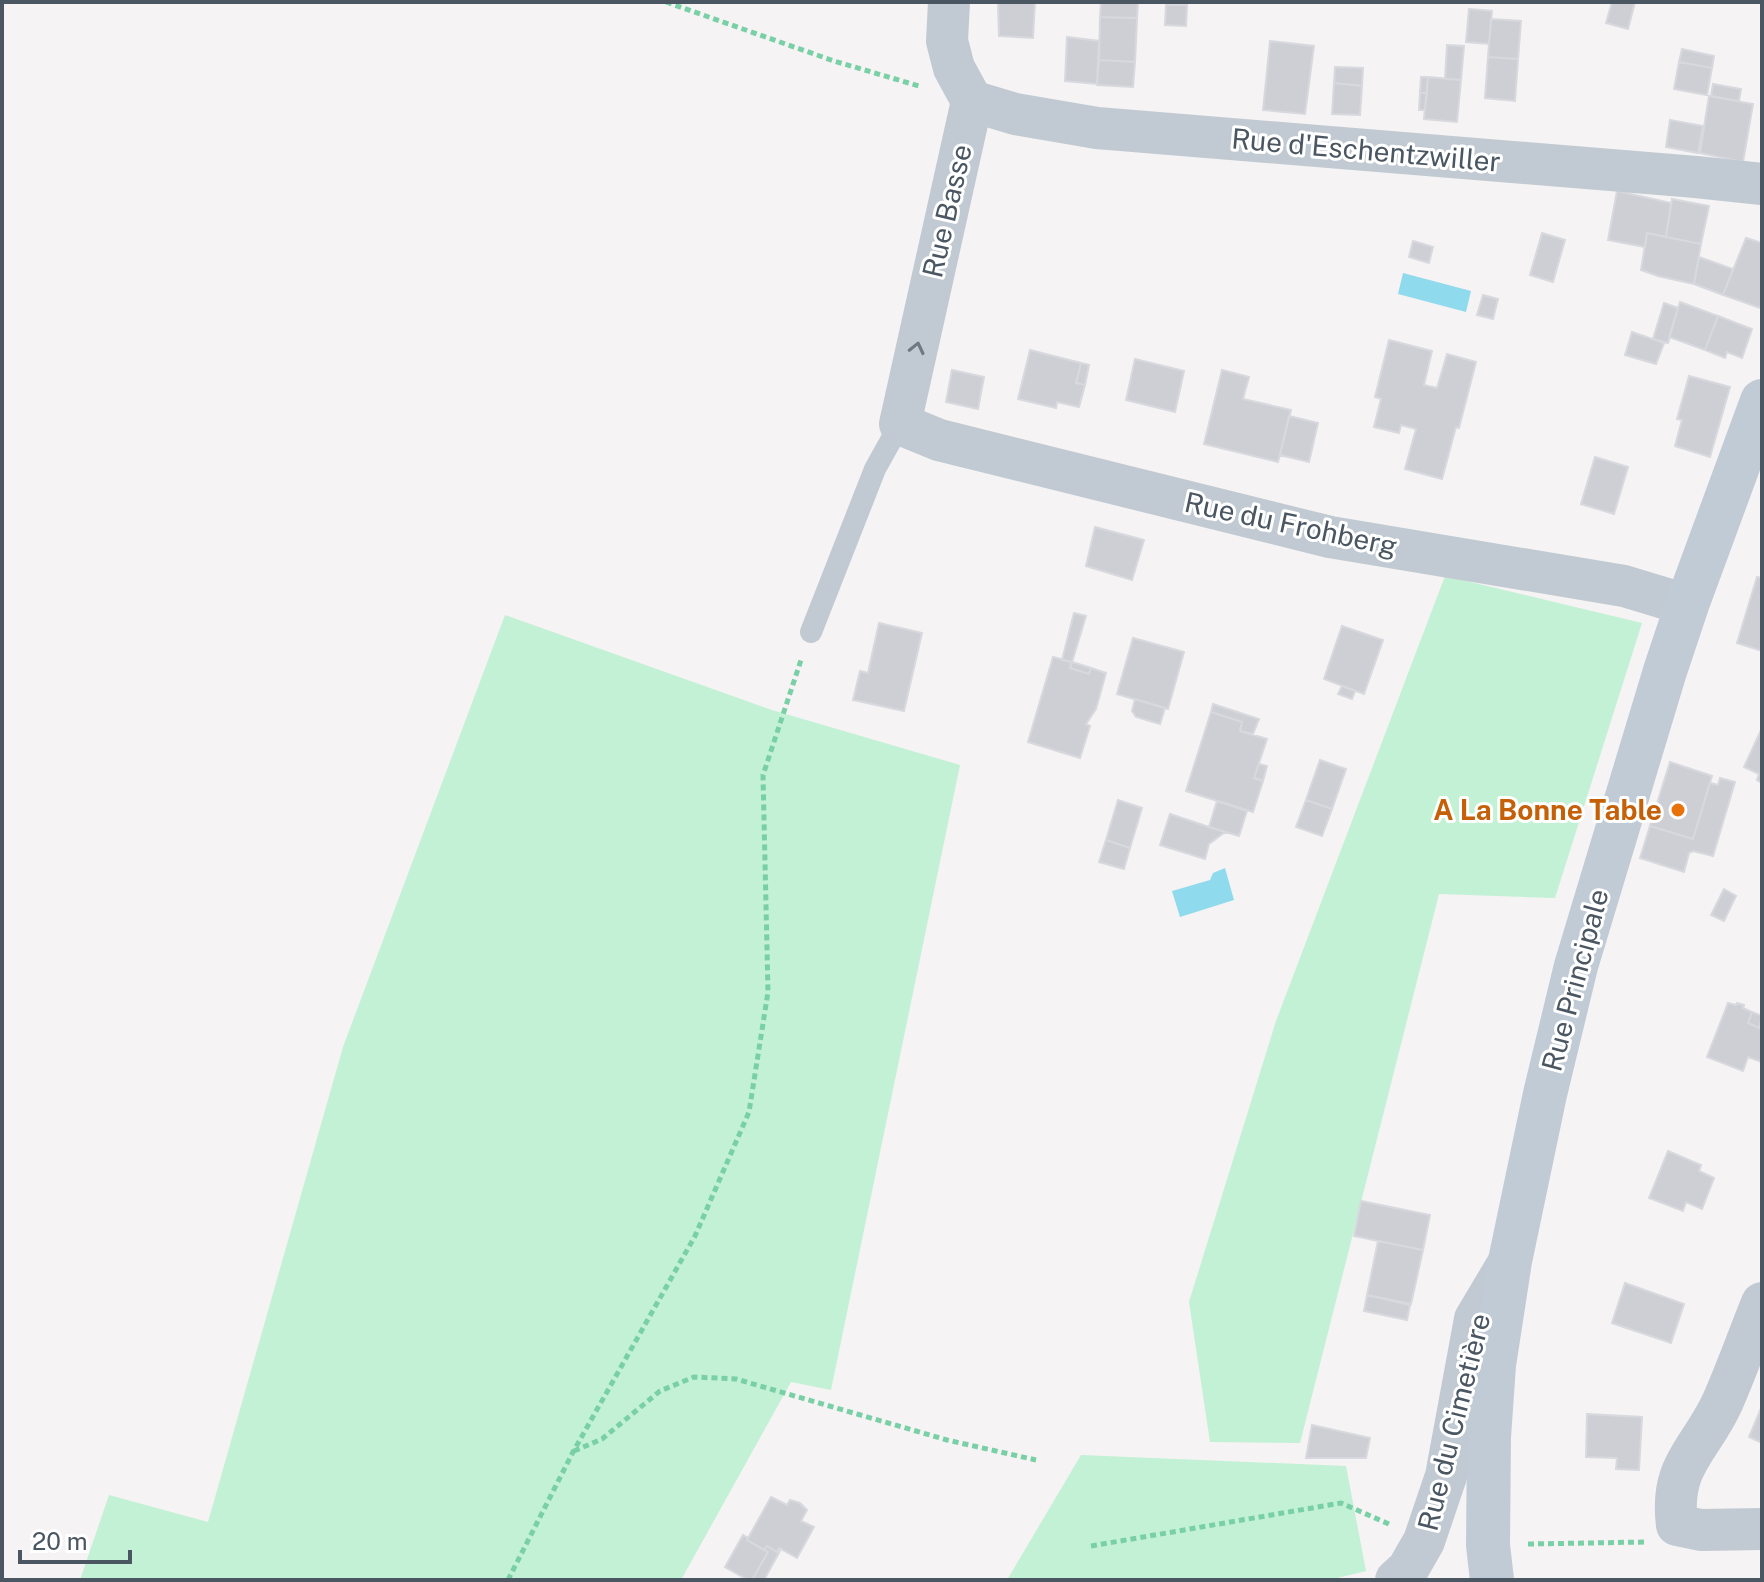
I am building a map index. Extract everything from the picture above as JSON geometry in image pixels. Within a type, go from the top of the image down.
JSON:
[{"type":"main road","name":"Rue Principale","points":[[1492,1580],[1488,1545],[1489,1437],[1494,1365],[1510,1261],[1545,1094],[1576,966],[1687,605],[1762,401]]},
{"type":"street","points":[[949,2],[947,41],[954,68],[972,101]]},
{"type":"street","name":"Rue d'Eschentzwiller","points":[[972,101],[1015,114],[1097,128],[1762,184]]},
{"type":"street","name":"Rue Basse","points":[[900,424],[972,101]]},
{"type":"street","name":"Rue du Frohberg","points":[[900,424],[939,440],[1330,537],[1624,586],[1687,605]]},
{"type":"street","name":"Rue du Cimetière","points":[[1396,1580],[1408,1569],[1424,1541],[1446,1476],[1475,1319],[1510,1261]]},
{"type":"street","points":[[1762,1303],[1722,1404],[1680,1472],[1676,1515],[1701,1530],[1762,1529]]},
{"type":"lane","points":[[811,632],[875,469],[900,424]]},
{"type":"path","points":[[666,2],[834,61],[972,101]]},
{"type":"path","points":[[508,1580],[573,1452],[695,1236],[749,1112],[768,992],[763,775],[811,632]]},
{"type":"path","points":[[573,1452],[602,1439],[660,1391],[694,1377],[736,1379],[947,1440],[1036,1460]]},
{"type":"path","points":[[1091,1546],[1341,1503],[1424,1541]]},
{"type":"path","points":[[1557,1543],[1653,1542],[1676,1515]]},
{"type":"green space","points":[[1445,576],[1642,623],[1555,898],[1439,894],[1300,1443],[1210,1442],[1189,1302],[1276,1021]]},
{"type":"green space","points":[[505,615],[772,710],[960,765],[831,1390],[791,1382],[681,1580],[80,1580],[109,1495],[208,1522],[343,1047]]},
{"type":"green space","points":[[1081,1455],[1346,1466],[1366,1571],[1329,1580],[1007,1580]]},
{"type":"water","points":[[1403,273],[1471,291],[1466,312],[1398,294]]},
{"type":"water","points":[[1225,868],[1234,900],[1180,917],[1172,891],[1210,880],[1213,873]]},
{"type":"building","points":[[998,2],[1035,2],[1033,38],[999,36]]},
{"type":"building","points":[[1101,2],[1138,2],[1137,18],[1100,17]]},
{"type":"building","points":[[1612,2],[1635,2],[1628,29],[1606,23]]},
{"type":"building","points":[[1166,5],[1187,5],[1186,26],[1165,25]]},
{"type":"building","points":[[1469,9],[1492,11],[1489,44],[1466,42]]},
{"type":"building","points":[[1100,17],[1137,18],[1135,62],[1099,60]]},
{"type":"building","points":[[1491,19],[1521,21],[1518,59],[1488,57]]},
{"type":"building","points":[[1067,37],[1099,41],[1097,84],[1065,81]]},
{"type":"building","points":[[1270,41],[1314,46],[1305,114],[1263,110]]},
{"type":"building","points":[[1447,45],[1464,46],[1461,80],[1445,79]]},
{"type":"building","points":[[1682,49],[1714,56],[1712,68],[1679,62]]},
{"type":"building","points":[[1488,57],[1518,59],[1515,101],[1485,98]]},
{"type":"building","points":[[1099,60],[1135,62],[1133,87],[1097,85]]},
{"type":"building","points":[[1679,62],[1712,68],[1707,95],[1674,89]]},
{"type":"building","points":[[1335,67],[1363,68],[1362,86],[1334,83]]},
{"type":"building","points":[[1421,77],[1428,77],[1427,93],[1420,93]]},
{"type":"building","points":[[1428,77],[1461,80],[1457,122],[1424,119]]},
{"type":"building","points":[[1334,83],[1362,86],[1360,115],[1332,114]]},
{"type":"building","points":[[1713,84],[1741,89],[1739,101],[1711,96]]},
{"type":"building","points":[[1420,93],[1427,93],[1425,110],[1419,110]]},
{"type":"building","points":[[1709,96],[1753,104],[1743,162],[1700,153]]},
{"type":"building","points":[[1670,120],[1703,126],[1698,153],[1666,147]]},
{"type":"building","points":[[1617,191],[1671,203],[1666,237],[1647,233],[1645,247],[1608,240]]},
{"type":"building","points":[[1672,199],[1709,206],[1701,244],[1666,237]]},
{"type":"building","points":[[1542,233],[1565,240],[1553,282],[1530,275]]},
{"type":"building","points":[[1647,233],[1701,244],[1694,284],[1641,270]]},
{"type":"building","points":[[1746,238],[1762,243],[1760,308],[1723,295]]},
{"type":"building","points":[[1413,241],[1433,247],[1429,263],[1409,257]]},
{"type":"building","points":[[1699,257],[1733,269],[1723,295],[1694,284]]},
{"type":"building","points":[[1483,295],[1498,299],[1493,319],[1477,315]]},
{"type":"building","points":[[1680,302],[1718,316],[1705,350],[1669,337]]},
{"type":"building","points":[[1664,303],[1678,308],[1668,343],[1653,339]]},
{"type":"building","points":[[1718,316],[1752,329],[1742,358],[1727,352],[1725,358],[1705,350]]},
{"type":"building","points":[[1632,332],[1664,343],[1656,364],[1625,355]]},
{"type":"building","points":[[1389,340],[1432,351],[1424,385],[1437,388],[1447,354],[1476,362],[1442,479],[1405,469],[1416,429],[1401,425],[1399,433],[1374,427],[1381,399],[1375,397]]},
{"type":"building","points":[[1030,350],[1081,363],[1076,383],[1085,385],[1079,407],[1057,402],[1056,408],[1018,399]]},
{"type":"building","points":[[1135,359],[1184,371],[1175,412],[1126,400]]},
{"type":"building","points":[[1081,363],[1089,365],[1085,385],[1076,383]]},
{"type":"building","points":[[952,370],[984,377],[978,409],[946,402]]},
{"type":"building","points":[[1222,370],[1249,377],[1243,399],[1291,410],[1278,462],[1204,444]]},
{"type":"building","points":[[1689,376],[1730,387],[1710,457],[1675,446],[1682,420],[1677,419]]},
{"type":"building","points":[[1289,416],[1318,423],[1309,462],[1280,455]]},
{"type":"building","points":[[1595,457],[1628,467],[1614,514],[1581,504]]},
{"type":"building","points":[[1095,527],[1144,540],[1132,580],[1086,566]]},
{"type":"building","points":[[1757,577],[1762,578],[1762,651],[1737,643]]},
{"type":"building","points":[[1074,613],[1086,616],[1072,662],[1062,660]]},
{"type":"building","points":[[879,623],[922,633],[904,711],[853,700],[860,671],[868,673]]},
{"type":"building","points":[[1342,626],[1383,640],[1364,694],[1324,679]]},
{"type":"building","points":[[1133,638],[1184,652],[1168,709],[1117,694]]},
{"type":"building","points":[[1053,657],[1072,662],[1070,668],[1089,674],[1091,668],[1106,673],[1096,709],[1086,724],[1090,726],[1080,758],[1028,742]]},
{"type":"building","points":[[1072,662],[1091,668],[1089,674],[1070,668]]},
{"type":"building","points":[[1342,686],[1355,691],[1352,699],[1338,694]]},
{"type":"building","points":[[1135,699],[1165,708],[1160,724],[1136,717],[1132,711]]},
{"type":"building","points":[[1213,704],[1259,719],[1253,734],[1240,731],[1242,722],[1211,712]]},
{"type":"building","points":[[1211,712],[1242,722],[1240,731],[1267,739],[1254,778],[1263,781],[1253,812],[1186,791]]},
{"type":"building","points":[[1762,728],[1762,783],[1757,780],[1759,774],[1744,767]]},
{"type":"building","points":[[1320,760],[1346,769],[1332,809],[1306,800]]},
{"type":"building","name":"A La Bonne Table","points":[[1670,762],[1712,776],[1693,839],[1650,826]]},
{"type":"building","points":[[1259,764],[1267,766],[1263,781],[1254,778]]},
{"type":"building","points":[[1720,778],[1735,782],[1713,856],[1693,851],[1689,853],[1684,872],[1640,858],[1650,826],[1693,839],[1710,783],[1718,785]]},
{"type":"building","points":[[1118,800],[1142,808],[1130,848],[1106,840]]},
{"type":"building","points":[[1306,800],[1332,809],[1322,836],[1296,827]]},
{"type":"building","points":[[1217,801],[1247,811],[1239,836],[1209,827]]},
{"type":"building","points":[[1170,814],[1225,832],[1209,844],[1205,859],[1160,845]]},
{"type":"building","points":[[1106,840],[1130,848],[1124,869],[1099,862]]},
{"type":"building","points":[[1724,889],[1736,896],[1724,921],[1711,915]]},
{"type":"building","points":[[1728,1003],[1744,1005],[1743,1008],[1752,1012],[1748,1023],[1762,1029],[1762,1062],[1748,1057],[1743,1071],[1707,1057]]},
{"type":"building","points":[[1752,1012],[1762,1016],[1759,1028],[1748,1023]]},
{"type":"building","points":[[1668,1151],[1701,1165],[1699,1171],[1714,1178],[1702,1209],[1686,1202],[1683,1211],[1649,1198]]},
{"type":"building","points":[[1361,1201],[1430,1215],[1423,1250],[1354,1236]]},
{"type":"building","points":[[1378,1241],[1423,1250],[1411,1304],[1367,1295]]},
{"type":"building","points":[[1625,1283],[1684,1304],[1671,1343],[1612,1323]]},
{"type":"building","points":[[1367,1295],[1410,1305],[1407,1320],[1364,1311]]},
{"type":"building","points":[[1762,1406],[1762,1443],[1749,1437]]},
{"type":"building","points":[[1587,1414],[1642,1417],[1639,1470],[1616,1469],[1617,1458],[1586,1457]]},
{"type":"building","points":[[1312,1425],[1370,1438],[1366,1458],[1306,1458]]},
{"type":"building","points":[[771,1497],[787,1505],[790,1500],[800,1503],[807,1510],[801,1521],[814,1527],[797,1558],[779,1548],[777,1552],[767,1546],[764,1550],[747,1540]]},
{"type":"building","points":[[743,1535],[768,1552],[752,1580],[725,1567]]},
{"type":"building","points":[[767,1546],[780,1551],[764,1580],[752,1580],[768,1552],[764,1550]]},
{"type":"place","name":"A La Bonne Table","points":[[1678,810]]}]
